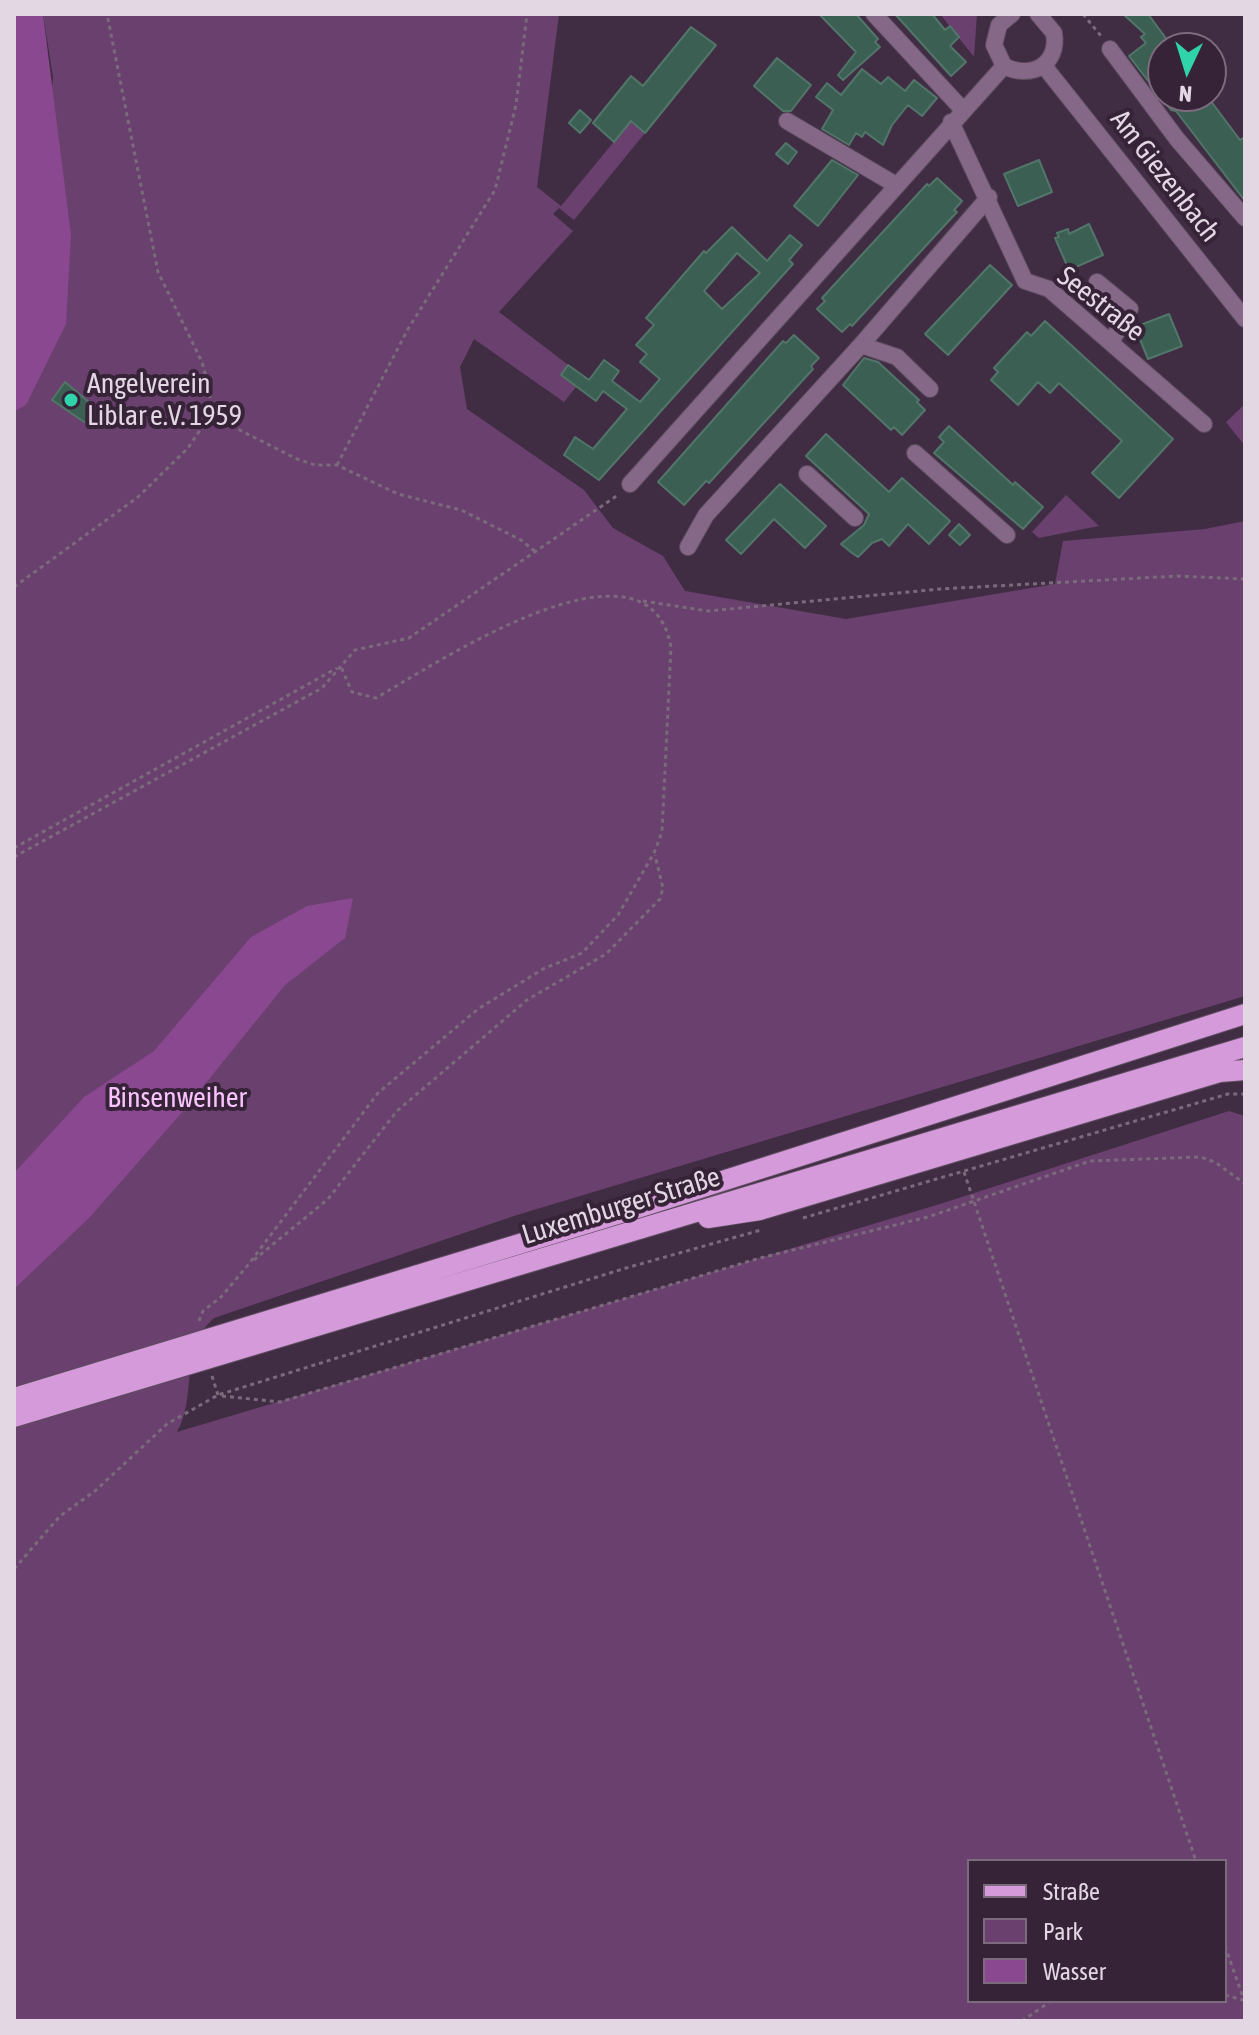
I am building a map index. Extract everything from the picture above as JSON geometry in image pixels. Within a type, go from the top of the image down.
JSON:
[{"type":"main road","points":[[1116,1054],[1245,1014]]},
{"type":"main road","points":[[1116,1054],[1168,1049],[1245,1028]]},
{"type":"main road","name":"Luxemburger Straße","points":[[14,1417],[338,1323],[668,1220],[1245,1047]]},
{"type":"main road","name":"Luxemburger Straße","points":[[14,1398],[732,1178],[1116,1054]]},
{"type":"main road","points":[[668,1220],[760,1210],[1220,1072],[1245,1070]]},
{"type":"street","points":[[874,14],[963,110]]},
{"type":"street","points":[[1004,66],[994,45],[994,35],[1007,15]]},
{"type":"street","points":[[1004,66],[1028,72],[1044,66],[1056,42],[1043,15]]},
{"type":"street","points":[[1110,49],[1177,139],[1245,218]]},
{"type":"street","points":[[630,484],[1004,66]]},
{"type":"street","name":"Am Giezenbach","points":[[1044,66],[1245,319]]},
{"type":"street","points":[[787,121],[896,185]]},
{"type":"street","name":"Seestraße","points":[[951,122],[989,197],[1025,281],[1049,289],[1204,424]]},
{"type":"street","points":[[688,547],[706,515],[861,345],[989,197]]},
{"type":"street","points":[[1097,282],[1130,309],[1111,342]]},
{"type":"street","points":[[861,345],[897,357],[930,389]]},
{"type":"street","points":[[915,453],[1007,535]]},
{"type":"street","points":[[807,474],[855,518]]},
{"type":"path","points":[[14,587],[138,497],[188,448],[210,415],[210,392],[202,362],[158,272],[107,14]]},
{"type":"path","points":[[337,465],[408,329],[495,190],[516,105],[527,14]]},
{"type":"path","points":[[1083,14],[1110,49]]},
{"type":"path","points":[[210,415],[297,459],[315,465],[337,465],[398,494],[461,510],[521,540],[537,553]]},
{"type":"path","points":[[14,857],[322,688],[355,650],[409,638],[537,553],[630,484]]},
{"type":"path","points":[[341,667],[352,692],[376,698],[474,640],[533,614],[600,596],[708,611],[940,589],[1177,576],[1245,579]]},
{"type":"path","points":[[201,1331],[199,1319],[203,1311],[221,1297],[248,1265],[378,1093],[478,1009],[543,969],[582,953],[618,915],[635,887],[662,832],[671,647],[663,620],[652,607],[635,600]]},
{"type":"path","points":[[14,848],[341,667]]},
{"type":"path","points":[[248,1265],[328,1199],[397,1111],[527,1000],[606,954],[660,899],[663,888],[654,853]]},
{"type":"path","points":[[796,1220],[1228,1094],[1245,1094]]},
{"type":"path","points":[[218,1395],[280,1402],[760,1258],[928,1217],[1090,1161],[1200,1157],[1215,1162],[1245,1184]]},
{"type":"path","points":[[964,1172],[1195,1859]]},
{"type":"path","points":[[14,1569],[60,1516],[95,1491],[167,1424],[218,1395],[626,1268],[766,1228]]},
{"type":"path","points":[[212,1376],[218,1395]]},
{"type":"path","points":[[1227,1952],[1244,2001]]},
{"type":"path","points":[[1022,2021],[1048,2003]]},
{"type":"green space","points":[[43,14],[559,14],[537,187],[561,206],[631,121],[645,133],[574,220],[559,208],[553,214],[573,231],[499,312],[584,377],[564,402],[474,339],[460,367],[467,409],[584,490],[613,528],[663,556],[685,591],[846,619],[1055,584],[1063,541],[1205,529],[1245,521],[1245,996],[517,1215],[214,1318],[196,1344],[187,1404],[177,1432],[940,1204],[1229,1111],[1245,1116],[1245,2021],[14,2021],[14,412],[26,405],[53,77]]},
{"type":"green space","points":[[940,14],[977,14],[974,57]]},
{"type":"green space","points":[[1245,404],[1245,446],[1226,422]]},
{"type":"green space","points":[[1066,495],[1099,526],[1039,538],[1032,532]]},
{"type":"water","points":[[14,14],[43,14],[71,235],[66,324],[26,405],[14,412]]},
{"type":"water","name":"Binsenweiher","points":[[353,898],[345,938],[285,985],[185,1109],[89,1218],[14,1289],[14,1173],[84,1097],[154,1051],[251,937],[307,906]]},
{"type":"building","points":[[819,14],[856,14],[878,39],[875,42],[880,47],[843,80],[838,75],[856,52]]},
{"type":"building","points":[[895,14],[932,14],[945,30],[950,26],[959,37],[950,46],[966,62],[951,76]]},
{"type":"building","points":[[1123,14],[1148,14],[1161,32],[1147,32],[1147,79],[1129,56],[1146,43],[1141,37],[1145,34]]},
{"type":"building","points":[[691,27],[716,45],[645,133],[631,121],[614,142],[593,123],[631,76],[643,86]]},
{"type":"building","points":[[777,58],[811,85],[791,111],[783,111],[754,86]]},
{"type":"building","points":[[862,69],[881,84],[888,77],[905,91],[914,80],[937,98],[922,116],[908,105],[892,125],[883,145],[865,132],[862,137],[856,133],[849,145],[822,129],[833,110],[816,97],[827,83],[841,95]]},
{"type":"building","points":[[580,110],[591,120],[580,133],[569,123]]},
{"type":"building","points":[[1177,112],[1219,112],[1240,140],[1245,137],[1245,201]]},
{"type":"building","points":[[786,143],[797,152],[788,164],[776,154]]},
{"type":"building","points":[[832,160],[858,175],[818,226],[794,206]]},
{"type":"building","points":[[1039,160],[1052,192],[1018,206],[1004,174]]},
{"type":"building","points":[[937,178],[962,201],[954,210],[957,212],[852,326],[850,324],[842,332],[817,309],[825,301],[822,298],[927,184],[929,186]]},
{"type":"building","points":[[1089,224],[1103,255],[1069,270],[1055,238],[1059,237],[1057,233],[1068,229],[1069,234]]},
{"type":"building","points":[[732,227],[767,261],[790,235],[802,245],[789,260],[793,264],[599,480],[564,455],[575,437],[593,449],[627,409],[603,391],[596,401],[561,375],[568,365],[589,380],[604,360],[619,371],[612,381],[640,402],[660,379],[640,362],[647,354],[636,345],[654,325],[646,318],[704,251],[706,253]],"holes":[[[737,253],[760,273],[722,309],[704,291]]]},
{"type":"building","points":[[990,265],[1012,285],[948,355],[925,334]]},
{"type":"building","points":[[1169,314],[1182,346],[1148,359],[1135,327]]},
{"type":"building","points":[[1045,321],[1173,439],[1119,498],[1092,473],[1122,441],[1059,383],[1050,393],[1038,382],[1018,405],[991,380],[998,372],[994,368],[1027,332],[1031,336]]},
{"type":"building","points":[[794,335],[819,358],[811,366],[813,369],[709,483],[706,481],[684,505],[658,482],[783,341],[786,343]]},
{"type":"building","points":[[864,358],[878,362],[919,400],[917,402],[925,410],[902,435],[894,427],[891,430],[843,385]]},
{"type":"building","name":"Angelverein Liblar e.V. 1959","points":[[65,382],[97,409],[87,424],[52,400]]},
{"type":"building","points":[[949,426],[1013,485],[1015,482],[1043,507],[1023,529],[934,453],[944,442],[939,437]]},
{"type":"building","points":[[826,434],[889,492],[902,478],[950,521],[929,544],[908,524],[889,546],[882,539],[872,543],[858,557],[852,553],[841,544],[864,525],[869,514],[806,456]]},
{"type":"building","points":[[780,484],[826,526],[805,548],[774,519],[741,554],[726,540]]},
{"type":"building","points":[[959,524],[970,535],[960,545],[949,535]]},
{"type":"place","name":"Angelverein Liblar e.V. 1959","points":[[71,400]]}]
